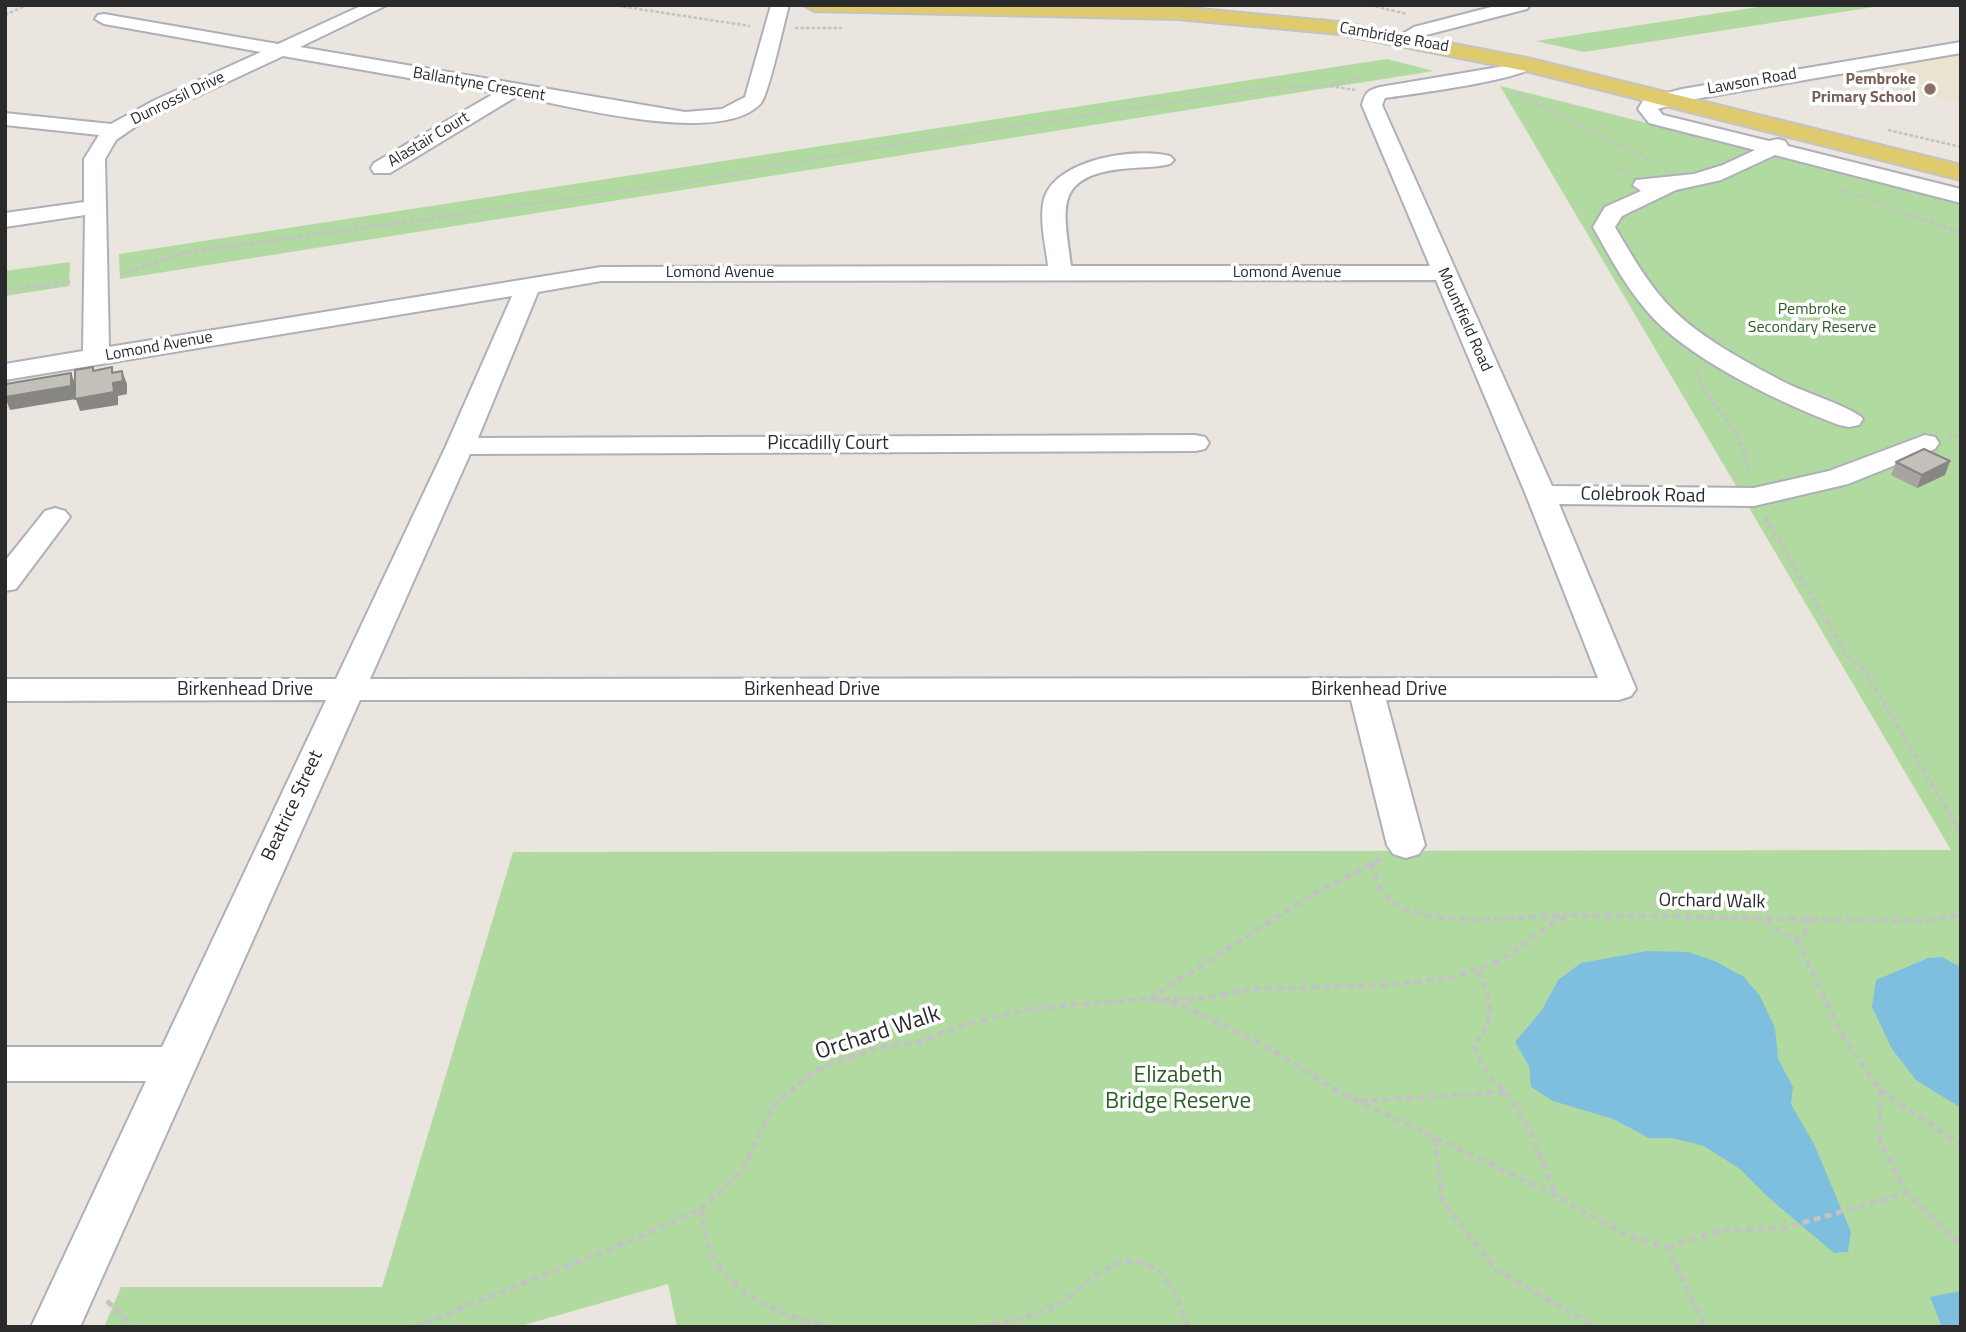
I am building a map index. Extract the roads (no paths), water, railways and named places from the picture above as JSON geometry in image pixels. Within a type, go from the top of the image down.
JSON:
[{"type":"main road","name":"Cambridge Road","points":[[814,5],[1178,13],[1290,22],[1403,39],[1527,65],[1961,173]]},
{"type":"street","name":"Dunrossil Drive","points":[[96,358],[96,207],[92,170],[97,152],[116,131],[162,104],[378,5]]},
{"type":"street","name":"Ballantyne Crescent","points":[[104,19],[675,118],[703,117],[747,107],[754,99],[780,5]]},
{"type":"street","points":[[1403,39],[1420,31],[1521,5]]},
{"type":"street","name":"Lawson Road","points":[[1669,100],[1721,87],[1961,47]]},
{"type":"street","name":"Mountfield Road","points":[[1527,65],[1508,72],[1391,90],[1374,96],[1372,105],[1541,495],[1619,689]]},
{"type":"street","name":"Alastair Court","points":[[382,168],[512,91]]},
{"type":"street","points":[[1669,100],[1651,103],[1648,109],[1656,119],[1961,196]]},
{"type":"street","points":[[5,119],[116,131]]},
{"type":"street","points":[[1789,130],[1781,143],[1771,150],[1693,181],[1667,187],[1632,201],[1613,212],[1604,227],[1643,288],[1664,315],[1682,331],[1756,380],[1814,407],[1849,419]]},
{"type":"street","points":[[1060,273],[1055,197],[1066,181],[1087,169],[1112,163],[1163,160]]},
{"type":"street","points":[[1624,184],[1667,187]]},
{"type":"street","points":[[5,220],[96,207]]},
{"type":"street","name":"Lomond Avenue","points":[[5,372],[601,274],[1444,273]]},
{"type":"street","name":"Beatrice Street","points":[[55,1327],[460,446],[529,285]]},
{"type":"street","name":"Piccadilly Court","points":[[460,446],[1195,443]]},
{"type":"street","name":"Colebrook Road","points":[[1541,495],[1749,498],[1838,478],[1926,443]]},
{"type":"street","points":[[5,582],[55,517]]},
{"type":"street","name":"Birkenhead Drive","points":[[5,691],[1619,689]]},
{"type":"street","points":[[1366,690],[1406,845]]},
{"type":"street","points":[[5,1064],[175,1064]]},
{"type":"water","points":[[1647,951],[1688,952],[1715,961],[1744,977],[1760,996],[1775,1028],[1778,1059],[1793,1087],[1791,1104],[1814,1144],[1851,1232],[1848,1252],[1834,1253],[1769,1198],[1740,1169],[1704,1146],[1672,1138],[1649,1138],[1613,1119],[1553,1101],[1531,1087],[1529,1066],[1515,1042],[1542,1010],[1558,980],[1581,963]]},
{"type":"water","points":[[1941,957],[1961,967],[1961,1108],[1916,1080],[1892,1049],[1872,1007],[1876,980],[1928,958]]},
{"type":"water","points":[[1961,1291],[1961,1327],[1942,1327],[1930,1297]]},
{"type":"place","name":"Pembroke Primary School","points":[[1930,89]]},
{"type":"park label","name":"Pembroke Secondary Reserve","points":[[1812,319]]},
{"type":"park label","name":"Elizabeth Bridge Reserve","points":[[1178,1089]]}]
